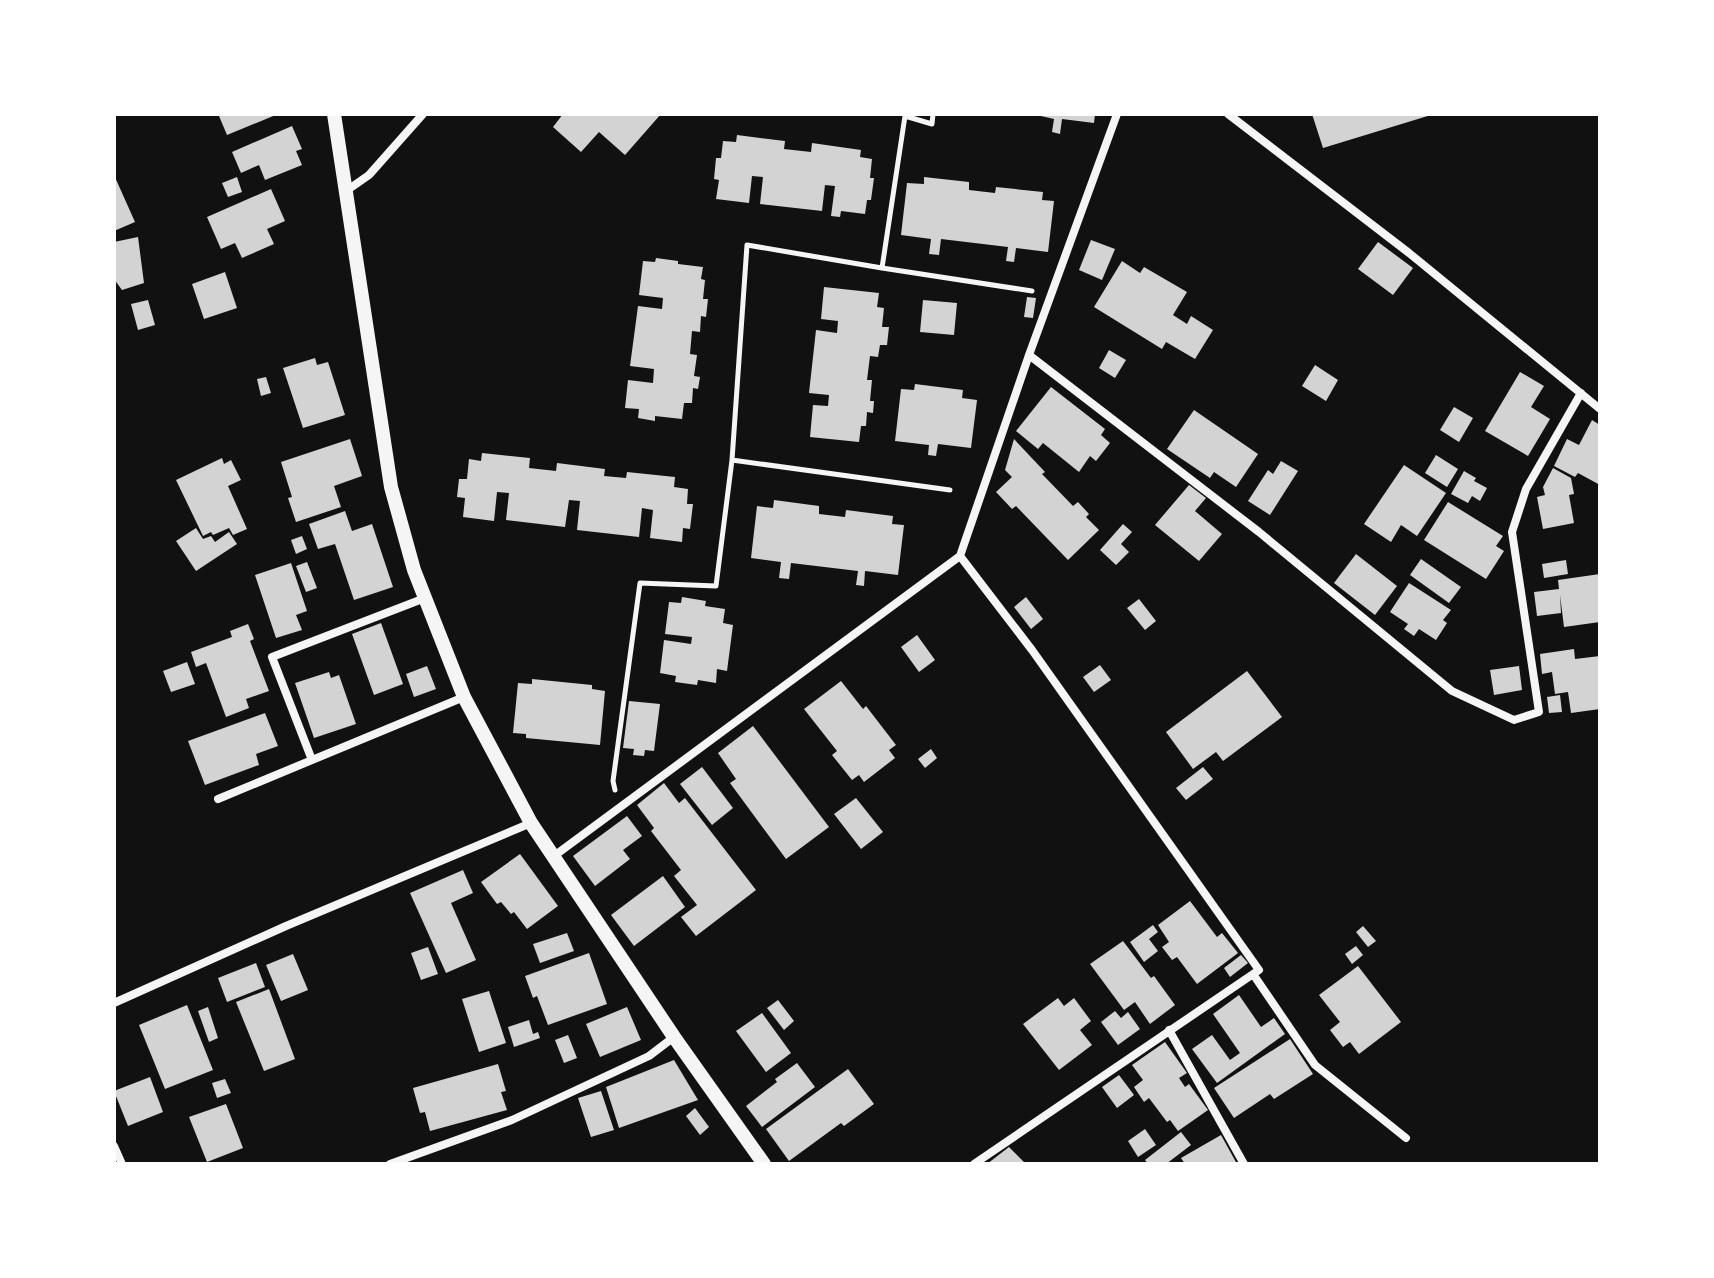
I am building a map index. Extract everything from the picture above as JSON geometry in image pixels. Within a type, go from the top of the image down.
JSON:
[{"type":"street","points":[[334,114],[391,487],[414,570],[464,697],[531,823],[674,1037],[764,1164]]},
{"type":"street","points":[[346,191],[369,175],[423,114]]},
{"type":"street","points":[[554,856],[960,556],[1117,114]]},
{"type":"street","points":[[1228,114],[1409,253],[1600,409]]},
{"type":"street","points":[[1029,355],[1259,532],[1452,691],[1514,720],[1539,712],[1512,532],[1526,489],[1581,393]]},
{"type":"street","points":[[960,556],[1032,650],[1259,970],[974,1164]]},
{"type":"street","points":[[312,760],[272,657],[425,598]]},
{"type":"street","points":[[218,799],[464,697]]},
{"type":"street","points":[[114,1003],[286,926],[531,823]]},
{"type":"street","points":[[1253,974],[1315,1065],[1406,1138]]},
{"type":"street","points":[[1169,1030],[1244,1164]]},
{"type":"street","points":[[390,1164],[512,1120],[649,1056],[674,1037]]},
{"type":"street","points":[[114,1146],[122,1164]]},
{"type":"path","points":[[882,268],[905,116],[932,124],[933,114]]},
{"type":"path","points":[[619,806],[613,781],[640,583],[716,586],[732,460],[747,245],[1052,294]]},
{"type":"path","points":[[732,460],[950,490]]},
{"type":"building","points":[[278,114],[227,135],[219,116]]},
{"type":"building","points":[[563,114],[661,114],[625,155],[599,132],[581,152],[553,127]]},
{"type":"building","points":[[1032,114],[1095,114],[1094,123],[1062,119],[1060,134],[1052,132],[1054,119]]},
{"type":"building","points":[[1312,114],[1431,114],[1431,115],[1323,148]]},
{"type":"building","points":[[292,126],[302,149],[296,151],[302,165],[265,180],[259,165],[241,173],[232,152]]},
{"type":"building","points":[[737,135],[785,141],[784,149],[811,152],[812,143],[861,150],[860,157],[872,159],[870,178],[874,178],[871,200],[867,200],[865,214],[841,211],[840,217],[831,216],[835,186],[825,185],[822,211],[760,204],[763,177],[752,176],[749,203],[716,199],[719,180],[714,179],[716,158],[721,158],[723,141],[736,142]]},
{"type":"building","points":[[114,175],[135,222],[114,231]]},
{"type":"building","points":[[237,177],[242,192],[228,197],[222,183]]},
{"type":"building","points":[[924,177],[969,182],[969,190],[995,193],[996,187],[1043,192],[1042,200],[1054,201],[1048,252],[1016,248],[1014,262],[1006,261],[1008,247],[941,239],[939,255],[929,254],[931,239],[901,235],[907,183],[924,184]]},
{"type":"building","points":[[271,189],[285,221],[267,229],[274,244],[242,258],[235,243],[221,249],[207,217]]},
{"type":"building","points":[[138,237],[144,283],[122,290],[114,279],[114,242]]},
{"type":"building","points":[[1091,240],[1115,249],[1102,280],[1079,270]]},
{"type":"building","points":[[1378,242],[1413,268],[1393,295],[1358,269]]},
{"type":"building","points":[[656,258],[703,267],[703,299],[708,299],[706,317],[701,316],[700,332],[692,331],[690,354],[697,355],[694,376],[700,377],[698,389],[693,388],[692,403],[684,403],[682,419],[655,416],[655,421],[638,418],[639,409],[625,408],[628,380],[653,383],[654,369],[630,366],[638,306],[662,309],[663,298],[639,295],[643,261],[655,262]]},
{"type":"building","points":[[1122,261],[1140,273],[1144,267],[1187,292],[1173,315],[1187,324],[1191,316],[1213,330],[1195,359],[1166,342],[1162,349],[1094,307]]},
{"type":"building","points":[[225,272],[237,308],[204,319],[192,284]]},
{"type":"building","points":[[824,287],[879,293],[877,307],[884,308],[882,327],[889,327],[887,345],[880,345],[878,357],[870,356],[867,380],[872,380],[870,401],[874,401],[873,413],[867,412],[866,426],[861,426],[859,442],[810,437],[813,405],[828,406],[829,395],[809,393],[816,330],[837,333],[838,321],[821,319]]},
{"type":"building","points":[[1027,297],[1036,298],[1033,318],[1024,317]]},
{"type":"building","points":[[148,300],[155,325],[138,330],[131,304]]},
{"type":"building","points":[[923,300],[957,303],[954,335],[920,332]]},
{"type":"building","points":[[1109,350],[1126,360],[1115,378],[1099,368]]},
{"type":"building","points":[[315,358],[317,365],[328,362],[345,415],[303,428],[283,368]]},
{"type":"building","points":[[1315,365],[1338,380],[1326,401],[1302,386]]},
{"type":"building","points":[[1520,372],[1544,386],[1531,407],[1550,419],[1528,456],[1485,431]]},
{"type":"building","points":[[266,377],[271,393],[261,396],[257,379]]},
{"type":"building","points":[[915,384],[963,390],[962,398],[977,400],[971,448],[938,444],[936,456],[928,455],[929,445],[895,441],[901,389],[914,390]]},
{"type":"building","points":[[1051,387],[1105,429],[1101,435],[1110,443],[1096,461],[1090,456],[1079,472],[1043,443],[1038,449],[1016,431]]},
{"type":"building","points":[[1454,407],[1473,418],[1459,442],[1440,430]]},
{"type":"building","points":[[1194,410],[1258,454],[1236,487],[1214,472],[1210,478],[1167,449]]},
{"type":"building","points":[[1592,420],[1600,425],[1600,485],[1578,473],[1575,477],[1554,466],[1567,439],[1579,445]]},
{"type":"building","points":[[350,439],[362,476],[334,486],[341,507],[296,522],[281,462]]},
{"type":"building","points":[[1014,439],[1073,506],[1078,502],[1089,514],[1086,517],[1099,530],[1068,560],[1016,506],[1012,509],[996,492],[1012,477],[1005,470]]},
{"type":"building","points":[[482,453],[530,458],[529,468],[556,471],[557,463],[605,469],[604,476],[626,478],[627,472],[675,477],[674,487],[688,489],[687,504],[693,504],[690,529],[683,528],[682,542],[650,538],[653,510],[642,508],[639,537],[577,530],[580,501],[569,500],[565,527],[506,520],[509,493],[497,492],[494,521],[463,517],[465,498],[457,497],[459,479],[467,479],[469,459],[481,461]]},
{"type":"building","points":[[1436,455],[1458,469],[1447,487],[1425,473]]},
{"type":"building","points":[[222,458],[224,464],[231,460],[241,480],[228,486],[247,529],[233,535],[229,528],[203,536],[176,480]]},
{"type":"building","points":[[1281,461],[1298,471],[1270,515],[1248,501],[1268,470],[1273,474]]},
{"type":"building","points":[[1404,465],[1446,493],[1417,536],[1401,525],[1391,542],[1364,524]]},
{"type":"building","points":[[1553,468],[1571,478],[1574,494],[1569,495],[1574,523],[1543,529],[1537,497],[1545,495],[1543,487]]},
{"type":"building","points":[[1464,471],[1487,488],[1480,501],[1472,496],[1468,503],[1451,494]]},
{"type":"building","points":[[1189,485],[1206,498],[1195,511],[1222,534],[1199,561],[1155,525]]},
{"type":"building","points":[[774,500],[819,506],[819,514],[845,517],[846,510],[893,516],[892,524],[904,525],[898,575],[865,571],[864,586],[856,585],[858,571],[791,563],[789,579],[779,578],[781,562],[751,558],[757,506],[773,508]]},
{"type":"building","points":[[1448,502],[1503,536],[1496,546],[1504,551],[1486,579],[1424,540]]},
{"type":"building","points":[[345,511],[352,531],[372,524],[393,587],[354,600],[335,544],[318,549],[309,524]]},
{"type":"building","points":[[1123,524],[1132,532],[1121,544],[1129,552],[1116,565],[1100,550]]},
{"type":"building","points":[[196,528],[203,539],[211,536],[215,542],[229,532],[237,544],[196,571],[176,541]]},
{"type":"building","points":[[302,536],[307,549],[296,554],[291,540]]},
{"type":"building","points":[[1356,554],[1397,586],[1375,615],[1334,583]]},
{"type":"building","points":[[1421,559],[1461,587],[1449,603],[1410,575]]},
{"type":"building","points":[[1566,560],[1568,574],[1544,578],[1542,564]]},
{"type":"building","points":[[307,562],[317,588],[306,592],[296,566]]},
{"type":"building","points":[[291,563],[307,611],[296,615],[302,630],[276,638],[255,575]]},
{"type":"building","points":[[1600,574],[1600,622],[1564,627],[1560,595],[1561,613],[1537,616],[1534,592],[1559,589],[1558,580]]},
{"type":"building","points":[[1409,583],[1451,610],[1443,620],[1447,623],[1436,640],[1419,629],[1414,636],[1404,629],[1408,624],[1390,612]]},
{"type":"building","points":[[682,597],[706,601],[705,606],[725,609],[723,623],[733,625],[727,671],[717,669],[716,683],[698,680],[697,685],[675,682],[676,676],[660,673],[664,640],[691,644],[692,637],[665,634],[669,602],[681,603]]},
{"type":"building","points":[[1026,597],[1043,619],[1031,629],[1014,607]]},
{"type":"building","points":[[1139,599],[1156,621],[1145,630],[1127,608]]},
{"type":"building","points":[[381,623],[403,684],[374,695],[352,634]]},
{"type":"building","points":[[248,624],[254,639],[250,641],[269,691],[246,699],[249,708],[226,717],[206,663],[196,667],[191,652],[232,637],[230,631]]},
{"type":"building","points":[[917,635],[935,660],[919,672],[901,647]]},
{"type":"building","points":[[1574,649],[1575,659],[1600,656],[1600,709],[1571,713],[1568,692],[1555,694],[1552,672],[1542,674],[1540,654]]},
{"type":"building","points":[[187,662],[195,684],[171,692],[163,671]]},
{"type":"building","points":[[1100,665],[1111,680],[1094,692],[1083,677]]},
{"type":"building","points":[[427,666],[436,689],[414,697],[406,674]]},
{"type":"building","points":[[1519,666],[1522,690],[1494,695],[1490,670]]},
{"type":"building","points":[[1247,671],[1282,717],[1223,761],[1216,752],[1193,769],[1166,732]]},
{"type":"building","points":[[329,672],[331,678],[339,675],[356,724],[314,738],[295,683]]},
{"type":"building","points":[[532,679],[592,685],[592,689],[605,691],[600,745],[526,738],[526,734],[513,733],[518,683],[532,684]]},
{"type":"building","points":[[841,681],[863,709],[866,706],[896,745],[889,750],[895,758],[864,782],[859,775],[852,780],[832,755],[837,751],[804,709]]},
{"type":"building","points":[[1560,695],[1562,712],[1549,713],[1547,697]]},
{"type":"building","points":[[629,701],[660,704],[654,751],[645,750],[644,756],[633,755],[634,749],[623,748]]},
{"type":"building","points":[[265,713],[278,746],[256,754],[259,765],[205,785],[188,741]]},
{"type":"building","points":[[753,726],[829,827],[786,859],[730,783],[736,779],[718,753]]},
{"type":"building","points":[[931,749],[937,758],[925,768],[918,759]]},
{"type":"building","points":[[702,767],[733,808],[712,825],[680,784]]},
{"type":"building","points":[[1203,767],[1213,779],[1186,800],[1176,788]]},
{"type":"building","points":[[664,783],[679,803],[685,798],[756,890],[696,936],[681,917],[697,905],[674,876],[681,870],[651,831],[654,828],[637,805]]},
{"type":"building","points":[[856,798],[883,832],[861,849],[834,814]]},
{"type":"building","points":[[627,816],[642,836],[623,850],[630,859],[595,886],[573,856]]},
{"type":"building","points":[[520,854],[558,906],[527,929],[514,912],[511,914],[501,902],[497,904],[481,882]]},
{"type":"building","points":[[463,870],[473,893],[451,903],[476,960],[446,973],[410,893]]},
{"type":"building","points":[[663,876],[685,907],[634,946],[611,915]]},
{"type":"building","points":[[1190,901],[1217,937],[1222,933],[1238,953],[1197,984],[1177,957],[1172,960],[1162,947],[1169,942],[1158,925]]},
{"type":"building","points":[[1153,925],[1158,932],[1149,939],[1158,951],[1144,962],[1130,942]]},
{"type":"building","points":[[1363,926],[1376,941],[1368,947],[1356,932]]},
{"type":"building","points":[[567,933],[574,951],[540,963],[533,944]]},
{"type":"building","points":[[1123,941],[1175,1005],[1150,1024],[1135,1002],[1124,1010],[1090,964]]},
{"type":"building","points":[[1356,946],[1363,955],[1352,964],[1345,954]]},
{"type":"building","points":[[428,947],[438,974],[421,980],[411,953]]},
{"type":"building","points":[[589,953],[607,1004],[548,1025],[525,976]]},
{"type":"building","points":[[293,954],[308,990],[281,1001],[266,965]]},
{"type":"building","points":[[1241,955],[1248,963],[1230,977],[1224,968]]},
{"type":"building","points":[[256,963],[265,987],[227,1002],[218,978]]},
{"type":"building","points":[[1358,966],[1401,1022],[1359,1054],[1350,1042],[1343,1047],[1330,1030],[1340,1022],[1319,995]]},
{"type":"building","points":[[269,989],[295,1059],[264,1071],[236,1002]]},
{"type":"building","points":[[489,991],[506,1043],[479,1052],[462,999]]},
{"type":"building","points":[[1239,995],[1261,1027],[1274,1018],[1285,1034],[1217,1083],[1192,1049],[1212,1035],[1230,1060],[1240,1053],[1213,1014]]},
{"type":"building","points":[[1058,998],[1064,1006],[1074,998],[1091,1021],[1080,1030],[1092,1045],[1059,1070],[1023,1024]]},
{"type":"building","points":[[778,1000],[794,1021],[784,1030],[767,1008]]},
{"type":"building","points":[[187,1005],[213,1070],[165,1089],[139,1025]]},
{"type":"building","points":[[208,1007],[218,1038],[209,1042],[198,1011]]},
{"type":"building","points":[[627,1007],[641,1040],[600,1057],[586,1024]]},
{"type":"building","points":[[1115,1011],[1121,1018],[1128,1012],[1140,1029],[1118,1045],[1101,1022]]},
{"type":"building","points":[[762,1013],[791,1053],[766,1072],[736,1031]]},
{"type":"building","points":[[529,1020],[533,1034],[538,1032],[540,1038],[514,1047],[508,1027]]},
{"type":"building","points":[[568,1035],[577,1058],[564,1063],[555,1040]]},
{"type":"building","points":[[1290,1039],[1313,1074],[1274,1099],[1270,1094],[1234,1118],[1214,1088]]},
{"type":"building","points":[[1165,1042],[1187,1073],[1179,1078],[1185,1087],[1189,1084],[1208,1110],[1178,1131],[1149,1098],[1144,1102],[1134,1087],[1143,1080],[1132,1065]]},
{"type":"building","points":[[674,1060],[698,1100],[619,1128],[606,1087]]},
{"type":"building","points":[[797,1063],[815,1087],[762,1127],[746,1106]]},
{"type":"building","points":[[498,1064],[506,1091],[501,1092],[507,1110],[430,1131],[425,1112],[420,1113],[413,1088]]},
{"type":"building","points":[[848,1069],[874,1104],[844,1126],[841,1123],[789,1161],[766,1129]]},
{"type":"building","points":[[1119,1075],[1134,1095],[1117,1108],[1102,1087]]},
{"type":"building","points":[[150,1077],[163,1112],[128,1126],[114,1091]]},
{"type":"building","points":[[225,1079],[231,1093],[217,1098],[212,1083]]},
{"type":"building","points":[[601,1091],[614,1130],[591,1137],[578,1098]]},
{"type":"building","points":[[226,1104],[243,1148],[207,1162],[189,1117]]},
{"type":"building","points":[[695,1108],[709,1127],[700,1135],[686,1116]]},
{"type":"building","points":[[1145,1129],[1156,1145],[1138,1157],[1128,1141]]},
{"type":"building","points":[[1181,1132],[1191,1145],[1166,1164],[1148,1164],[1145,1160]]},
{"type":"building","points":[[1221,1135],[1237,1164],[1185,1164],[1181,1158]]},
{"type":"building","points":[[1009,1147],[1026,1164],[987,1164]]}]
